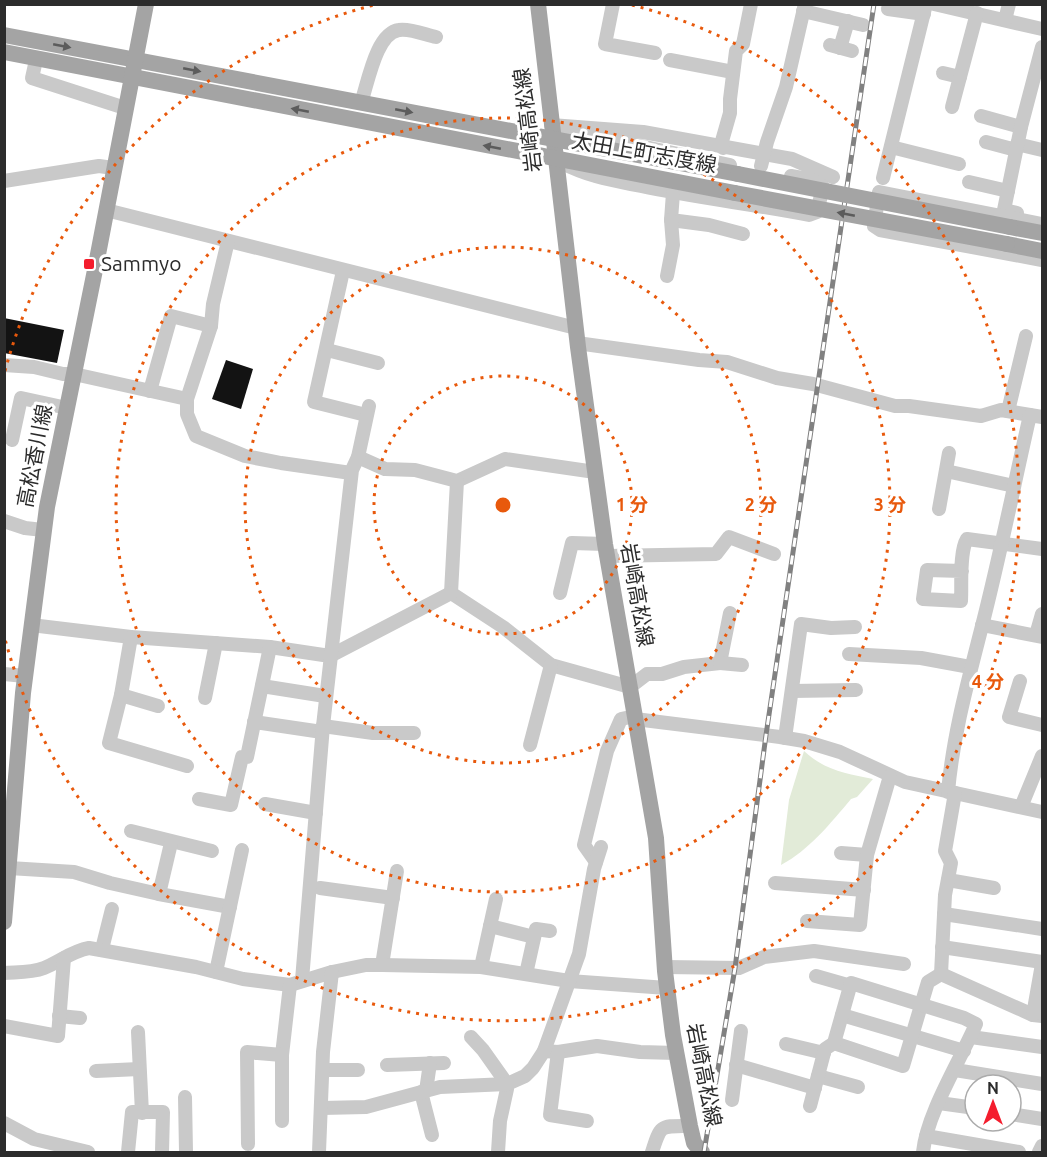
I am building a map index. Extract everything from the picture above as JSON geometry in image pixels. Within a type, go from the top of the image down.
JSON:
[{"type":"main road","name":"高松香川線","points":[[4,922],[25,676],[43,530],[146,4]]},
{"type":"main road","name":"岩崎高松線","points":[[538,4],[576,336],[606,550],[656,838],[665,967],[676,1053],[694,1143],[702,1152]]},
{"type":"main road","name":"太田上町志度線","points":[[4,35],[361,103],[553,133],[738,174],[1042,233]]},
{"type":"main road","name":"太田上町志度線","points":[[4,52],[36,60],[1042,251]]},
{"type":"street","points":[[613,4],[605,44],[655,53]]},
{"type":"street","points":[[723,148],[722,141],[730,113],[736,51],[743,44],[751,4]]},
{"type":"street","points":[[934,4],[1042,29]]},
{"type":"street","points":[[1005,20],[1009,4]]},
{"type":"street","points":[[762,160],[786,87],[804,8],[863,25]]},
{"type":"street","points":[[883,178],[925,9],[888,9]]},
{"type":"street","points":[[952,107],[977,13]]},
{"type":"street","points":[[841,48],[848,21]]},
{"type":"street","points":[[361,103],[381,42],[388,34],[400,30],[436,37]]},
{"type":"street","points":[[1042,47],[1021,127],[1004,210],[1042,218]]},
{"type":"street","points":[[36,60],[32,78],[125,108]]},
{"type":"street","points":[[670,60],[733,72]]},
{"type":"street","points":[[943,73],[960,77]]},
{"type":"street","points":[[981,116],[1021,127]]},
{"type":"street","points":[[553,133],[643,132],[723,148],[762,160],[800,161],[833,177]]},
{"type":"street","points":[[553,133],[584,134],[813,180],[823,187],[817,212],[808,215],[754,202],[673,193],[585,174],[556,159]]},
{"type":"street","points":[[986,142],[1042,150]]},
{"type":"street","points":[[891,147],[958,164]]},
{"type":"street","points":[[4,181],[99,166],[113,168]]},
{"type":"street","points":[[969,182],[1008,191]]},
{"type":"street","points":[[1042,224],[879,192],[874,226],[879,230],[1042,261]]},
{"type":"street","points":[[668,276],[672,245],[673,193]]},
{"type":"street","points":[[106,210],[228,240],[576,336],[699,360],[727,362],[777,378],[813,384],[895,406],[981,416],[1001,410],[1036,416],[1014,486],[970,667],[952,753],[945,851],[951,863],[944,914],[941,974]]},
{"type":"street","points":[[671,220],[709,225],[743,234]]},
{"type":"street","points":[[228,240],[213,304],[211,326],[187,399],[187,414],[196,436],[245,456],[351,472]]},
{"type":"street","points":[[282,1120],[282,1055],[296,983],[351,472],[358,457],[368,410],[314,402],[327,350],[330,321],[343,271]]},
{"type":"street","points":[[150,391],[171,316],[211,326]]},
{"type":"street","points":[[1008,411],[1026,336]]},
{"type":"street","points":[[327,350],[378,363]]},
{"type":"street","points":[[4,365],[34,367],[63,374],[74,374],[187,399]]},
{"type":"street","points":[[12,440],[21,399],[67,408]]},
{"type":"street","points":[[939,509],[949,453]]},
{"type":"street","points":[[358,457],[386,469],[415,470],[457,481],[505,459],[595,472]]},
{"type":"street","points":[[946,471],[1014,486]]},
{"type":"street","points":[[450,593],[457,481]]},
{"type":"street","points":[[4,521],[25,528],[43,530]]},
{"type":"street","points":[[560,594],[572,543],[606,550],[716,554],[729,537],[774,554]]},
{"type":"street","points":[[962,572],[963,545],[967,539],[1042,549]]},
{"type":"street","points":[[550,573],[565,576]]},
{"type":"street","points":[[31,625],[131,637],[270,647],[330,656],[450,593]]},
{"type":"street","points":[[450,593],[503,627],[551,664],[630,687],[646,674],[662,674],[684,667],[720,663],[742,665]]},
{"type":"street","points":[[720,663],[730,613]]},
{"type":"street","points":[[982,625],[1039,636],[1042,614]]},
{"type":"street","points":[[785,738],[801,624],[831,628],[855,627]]},
{"type":"street","points":[[131,637],[121,695],[109,743],[186,766]]},
{"type":"street","points":[[205,698],[216,643]]},
{"type":"street","points":[[199,798],[231,805],[242,757],[247,757],[270,647]]},
{"type":"street","points":[[849,654],[921,658],[970,667]]},
{"type":"street","points":[[530,745],[551,664]]},
{"type":"street","points":[[4,674],[25,676]]},
{"type":"street","points":[[1020,681],[1009,717],[1042,725]]},
{"type":"street","points":[[262,686],[326,696]]},
{"type":"street","points":[[792,691],[856,690]]},
{"type":"street","points":[[121,695],[158,706]]},
{"type":"street","points":[[596,862],[584,844],[607,751],[621,719],[635,718],[785,738],[840,752],[890,776],[1042,812]]},
{"type":"street","points":[[254,722],[373,733],[414,733]]},
{"type":"street","points":[[1022,807],[1042,756]]},
{"type":"street","points":[[807,921],[860,925],[867,855],[890,776]]},
{"type":"street","points":[[265,804],[316,813]]},
{"type":"street","points":[[130,831],[212,852]]},
{"type":"street","points":[[159,894],[171,843]]},
{"type":"street","points":[[587,1120],[550,1115],[551,1052],[569,981],[579,954],[596,862],[601,847]]},
{"type":"street","points":[[216,972],[243,850]]},
{"type":"street","points":[[842,853],[867,855]]},
{"type":"street","points":[[9,868],[74,872],[159,894],[230,907]]},
{"type":"street","points":[[382,965],[397,871]]},
{"type":"street","points":[[948,880],[994,888]]},
{"type":"street","points":[[775,883],[864,890]]},
{"type":"street","points":[[320,888],[393,898]]},
{"type":"street","points":[[480,967],[496,898]]},
{"type":"street","points":[[102,949],[112,909]]},
{"type":"street","points":[[944,914],[1042,929]]},
{"type":"street","points":[[490,926],[534,937]]},
{"type":"street","points":[[526,974],[536,929],[550,932]]},
{"type":"street","points":[[941,974],[1038,1015],[1042,963],[942,947]]},
{"type":"street","points":[[4,972],[29,972],[42,969],[77,950],[89,948],[243,979],[296,983],[332,972],[366,965],[382,965],[480,967],[569,981],[667,988]]},
{"type":"street","points":[[665,967],[740,969],[764,957],[814,951],[904,964]]},
{"type":"street","points":[[4,1026],[58,1036],[64,958]]},
{"type":"street","points":[[319,1152],[323,1070],[332,972]]},
{"type":"street","points":[[786,1044],[829,1048],[903,1066],[928,982],[941,974]]},
{"type":"street","points":[[816,976],[850,986]]},
{"type":"street","points":[[810,1106],[851,983],[964,1018],[976,1024],[939,1103],[926,1137],[923,1152]]},
{"type":"street","points":[[842,1015],[964,1051]]},
{"type":"street","points":[[59,1016],[80,1018]]},
{"type":"street","points":[[732,1100],[741,1031]]},
{"type":"street","points":[[138,1032],[141,1113]]},
{"type":"street","points":[[471,1037],[507,1084],[500,1121],[498,1152]]},
{"type":"street","points":[[970,1037],[1042,1047]]},
{"type":"street","points":[[322,1108],[366,1107],[440,1087],[507,1084],[525,1076],[551,1052],[597,1046],[640,1052],[676,1053]]},
{"type":"street","points":[[248,1144],[247,1052],[282,1055]]},
{"type":"street","points":[[387,1065],[437,1063],[424,1092],[432,1135]]},
{"type":"street","points":[[736,1065],[817,1082],[858,1087]]},
{"type":"street","points":[[96,1071],[139,1069]]},
{"type":"street","points":[[323,1070],[358,1070]]},
{"type":"street","points":[[955,1070],[1042,1083]]},
{"type":"street","points":[[185,1097],[186,1152]]},
{"type":"street","points":[[939,1103],[963,1106]]},
{"type":"street","points":[[128,1152],[132,1112],[163,1112],[162,1152]]},
{"type":"street","points":[[1023,1116],[1042,1119]]},
{"type":"street","points":[[4,1123],[34,1139],[88,1152]]},
{"type":"street","points":[[652,1152],[659,1131],[663,1128],[690,1126]]},
{"type":"street","points":[[926,1137],[1019,1152]]},
{"type":"street","points":[[1039,1152],[1042,1146]]},
{"type":"green space","points":[[804,751],[828,767],[873,779],[857,797],[851,799],[810,844],[781,865],[789,800]]},
{"type":"building","points":[[4,318],[64,330],[57,363],[4,353]]},
{"type":"building","points":[[226,360],[253,369],[241,409],[212,399]]},
{"type":"railway","points":[[704,1152],[735,968],[766,735],[874,4]]},
{"type":"place","name":"Sammyo","points":[[89,264]]}]
